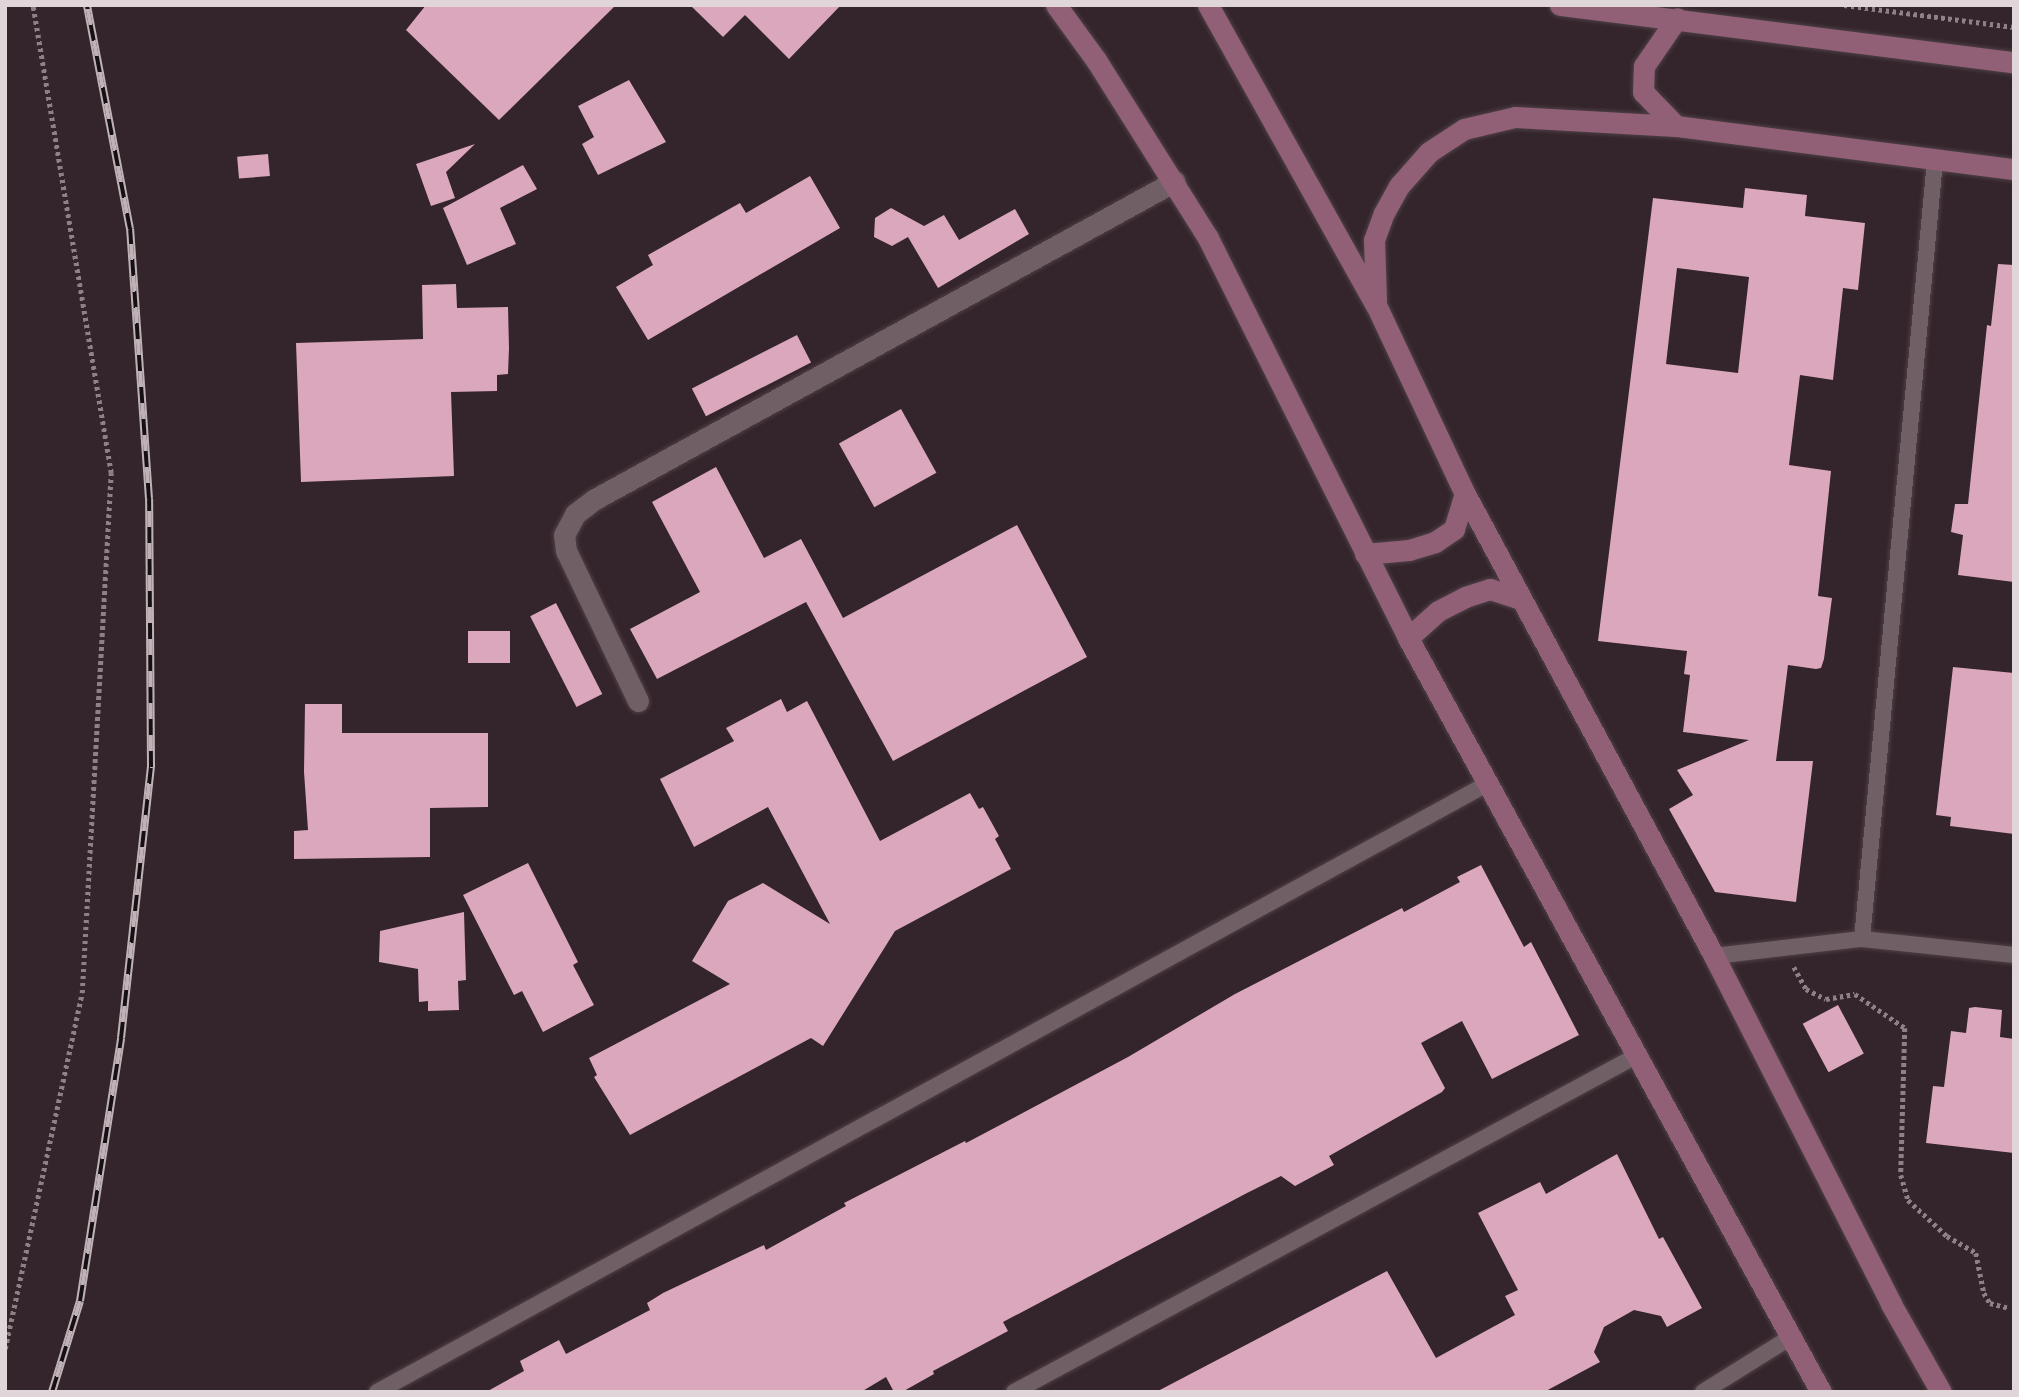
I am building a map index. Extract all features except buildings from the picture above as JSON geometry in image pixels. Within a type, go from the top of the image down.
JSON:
[{"type":"main road","points":[[1056,5],[1096,60],[1175,181],[1208,238],[1408,638],[1821,1392]]},
{"type":"main road","points":[[1208,5],[1376,305],[1465,494],[1714,956],[1891,1304],[1941,1392]]},
{"type":"main road","points":[[1560,5],[2014,62]]},
{"type":"main road","points":[[1676,126],[1643,92],[1644,66],[1678,18]]},
{"type":"main road","points":[[1376,305],[1374,240],[1384,212],[1399,186],[1429,152],[1464,129],[1515,117],[1676,126],[2014,169]]},
{"type":"main road","points":[[1365,554],[1409,550],[1435,542],[1454,529],[1465,494]]},
{"type":"main road","points":[[1408,638],[1438,611],[1465,597],[1490,589],[1521,600]]},
{"type":"street","points":[[638,701],[566,551],[564,535],[575,514],[596,499],[1175,181]]},
{"type":"lane","points":[[1862,939],[1935,161]]},
{"type":"lane","points":[[377,1392],[1487,784]]},
{"type":"lane","points":[[1714,956],[1862,939],[2014,955]]},
{"type":"lane","points":[[1014,1392],[1638,1055]]},
{"type":"lane","points":[[1703,1392],[1729,1386],[1791,1337]]},
{"type":"path","points":[[5,1349],[82,993],[111,473],[33,5]]},
{"type":"path","points":[[1843,5],[2014,27]]},
{"type":"path","points":[[1784,948],[1806,989],[1826,999],[1855,994],[1905,1028],[1901,1175],[1909,1200],[1947,1236],[1976,1252],[1984,1293],[1990,1303],[2008,1308]]},
{"type":"railway","points":[[52,1392],[80,1301],[121,1038],[151,767],[149,499],[130,229],[87,5]]}]
